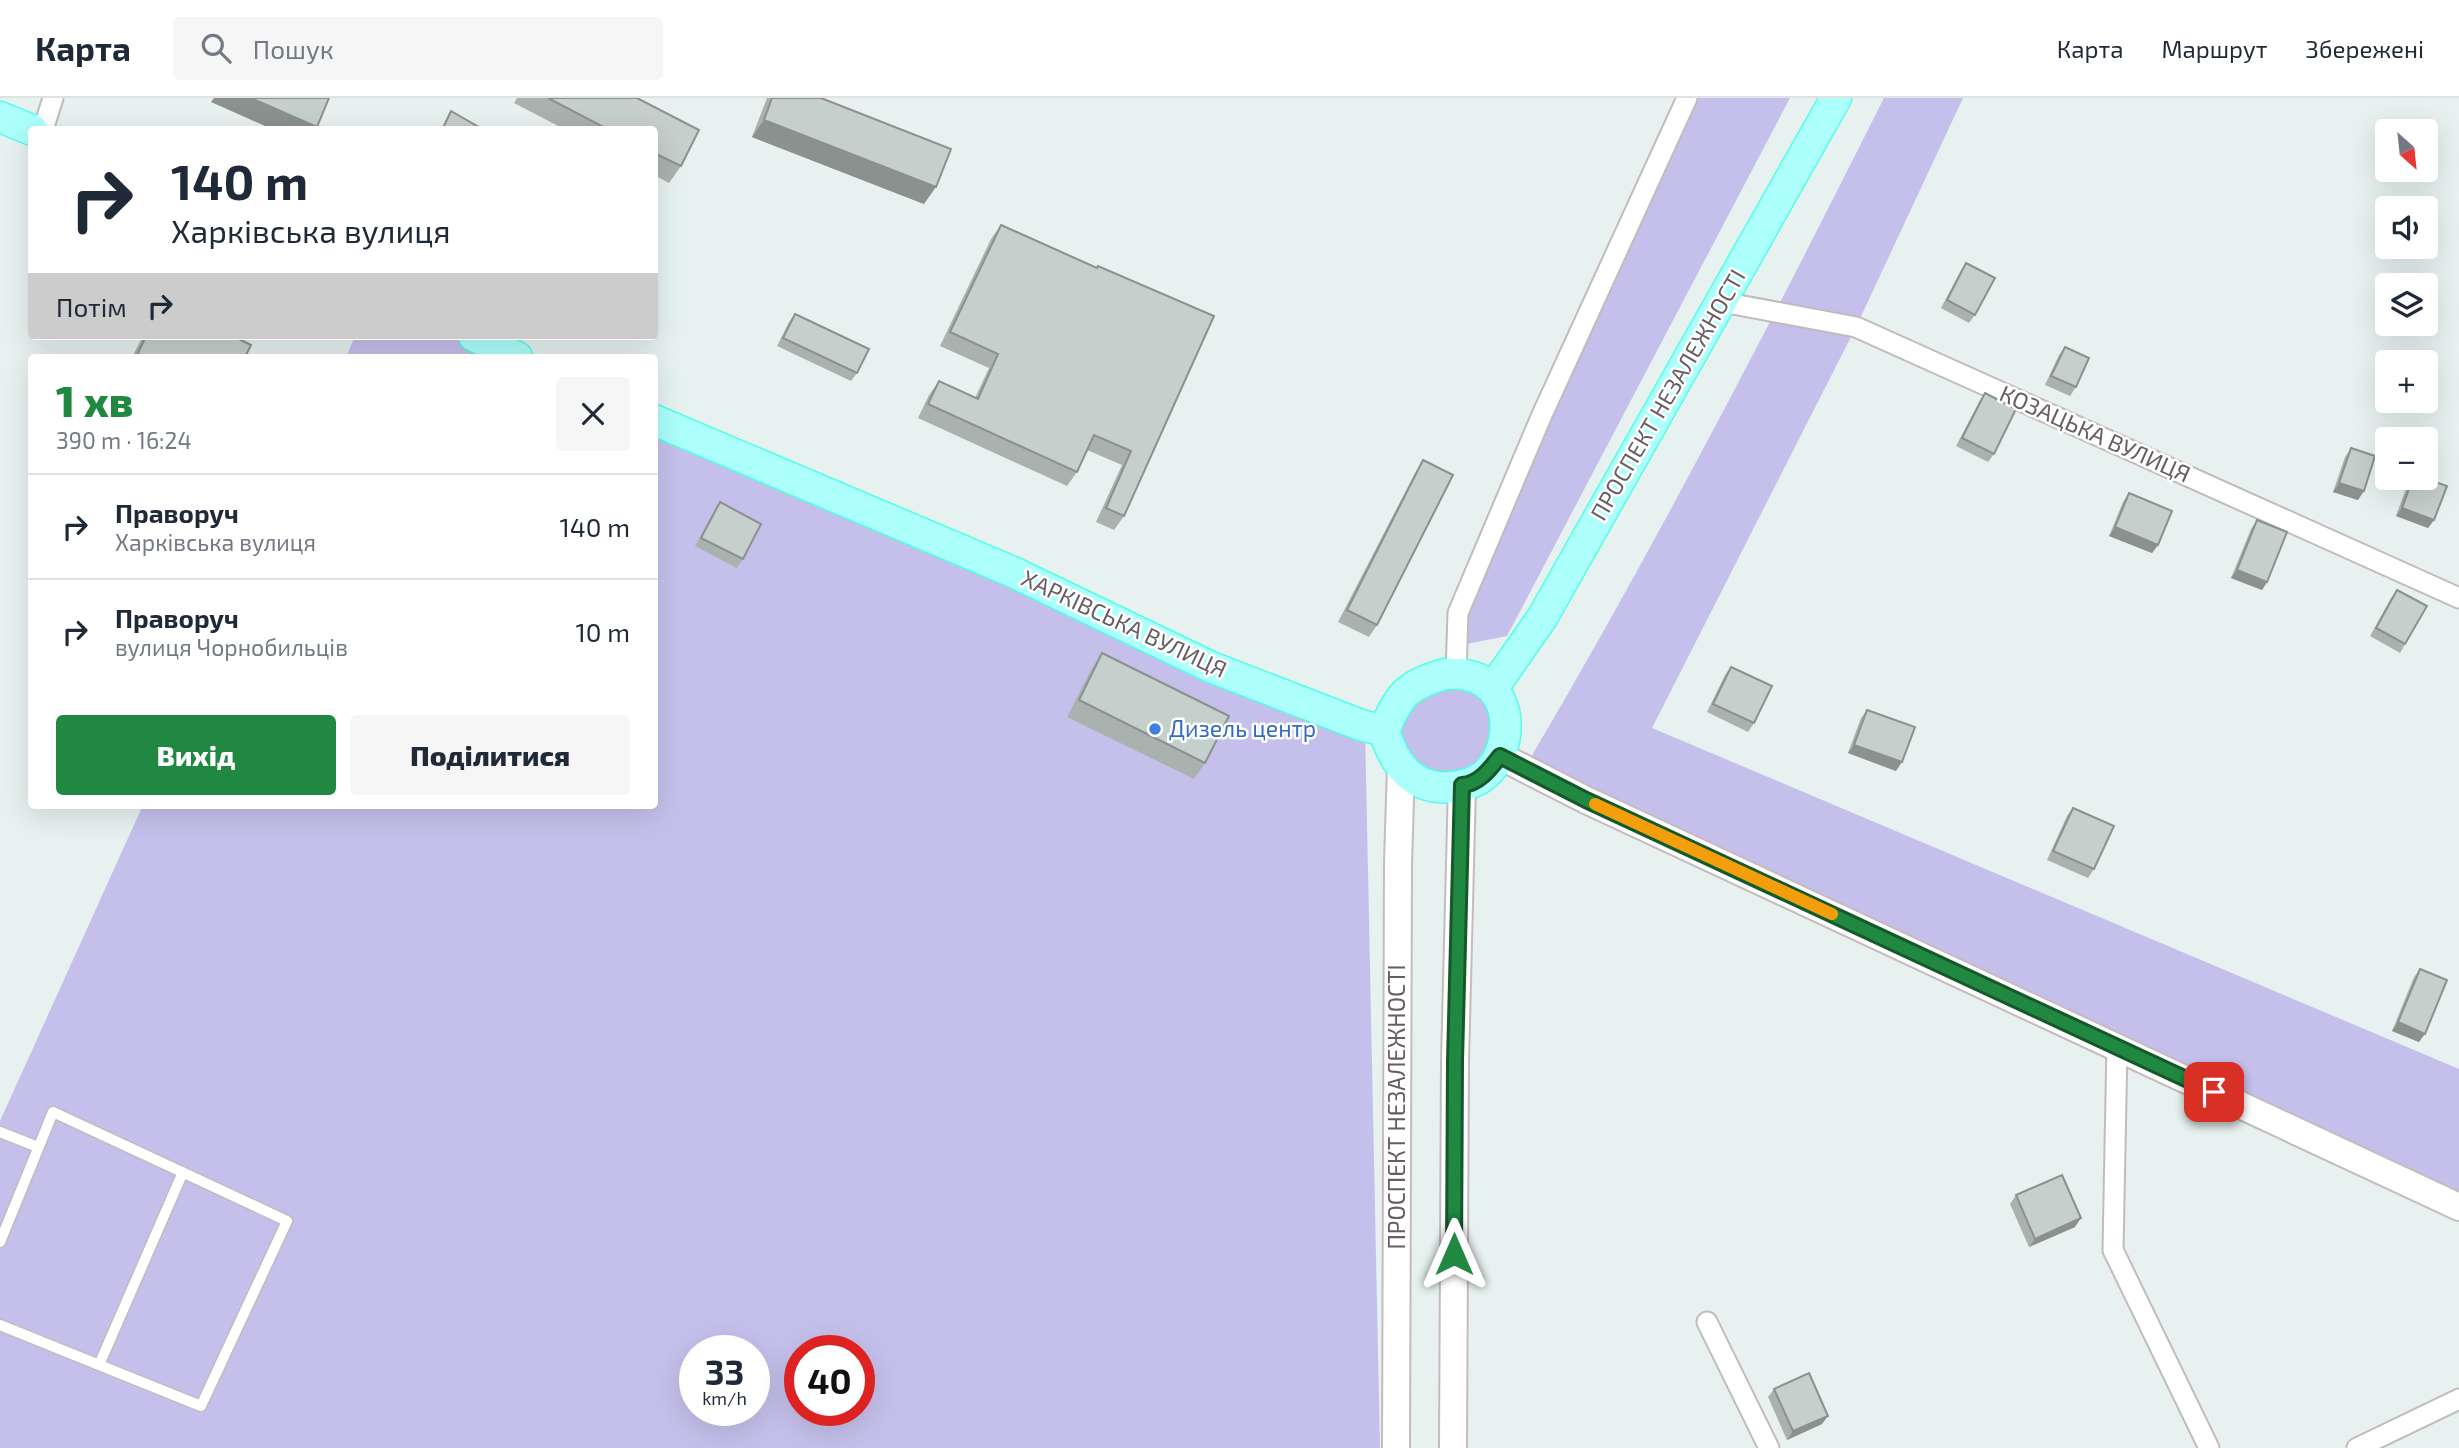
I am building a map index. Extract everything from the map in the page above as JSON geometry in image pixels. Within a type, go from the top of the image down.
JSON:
[{"type":"main road","name":"ПРОСПЕКТ НЕЗАЛЕЖНОСТІ","points":[[1493,688],[1542,618],[1836,98]]},
{"type":"main road","points":[[0,117],[28,128]]},
{"type":"main road","points":[[482,340],[511,354]]},
{"type":"main road","name":"ХАРКІВСЬКА ВУЛИЦЯ","points":[[658,422],[1013,572],[1211,667],[1361,725],[1384,731]]},
{"type":"main road","points":[[1445,674],[1456,674],[1468,675],[1493,688],[1504,705],[1507,728],[1500,756],[1487,774],[1469,785],[1444,787],[1425,784],[1408,776],[1390,751],[1384,731],[1396,705],[1413,686],[1420,681],[1445,674]]},
{"type":"street","points":[[44,126],[53,98]]},
{"type":"street","points":[[1456,674],[1458,613],[1541,417],[1687,98]]},
{"type":"street","name":"КОЗАЦЬКА ВУЛИЦЯ","points":[[1722,302],[1856,327],[2459,598]]},
{"type":"street","points":[[1500,756],[1586,800],[2459,1207]]},
{"type":"street","name":"ПРОСПЕКТ НЕЗАЛЕЖНОСТІ","points":[[1396,1448],[1398,877],[1401,766]]},
{"type":"street","points":[[1453,1448],[1455,1061],[1462,785]]},
{"type":"street","points":[[2117,1046],[2113,1250],[2208,1448]]},
{"type":"street","points":[[1707,1322],[1769,1448]]},
{"type":"street","points":[[2357,1448],[2459,1399]]},
{"type":"lane","points":[[0,1242],[53,1112],[287,1221],[201,1406],[0,1325]]},
{"type":"lane","points":[[0,1132],[38,1147]]},
{"type":"lane","points":[[99,1365],[183,1172]]},
{"type":"shaded area","points":[[1687,98],[1790,98],[1507,636],[1456,646],[1458,613]]},
{"type":"shaded area","points":[[1884,98],[1963,98],[1856,327],[1652,728],[2459,1069],[2459,1207],[1524,769],[1619,604],[1710,437]]},
{"type":"shaded area","points":[[353,340],[482,340],[511,354],[347,354]]},
{"type":"shaded area","points":[[658,421],[1365,727],[1380,1448],[0,1448],[0,1121],[141,809],[658,809]]},
{"type":"shaded area","points":[[1483,682],[1500,756],[1425,784],[1390,717],[1406,692]]},
{"type":"building","points":[[251,98],[329,98],[317,126]]},
{"type":"building","points":[[548,98],[637,98],[699,130],[681,166],[658,155],[658,126],[601,126]]},
{"type":"building","points":[[772,98],[821,98],[951,149],[936,187],[764,120]]},
{"type":"building","points":[[451,111],[477,126],[444,126]]},
{"type":"building","points":[[1001,225],[1214,316],[1124,516],[1106,508],[1131,451],[1094,435],[1077,472],[928,404],[939,381],[978,399],[998,354],[950,332]]},
{"type":"building","points":[[1966,263],[1995,278],[1975,315],[1947,300]]},
{"type":"building","points":[[795,314],[869,349],[857,373],[783,338]]},
{"type":"building","points":[[144,340],[241,340],[251,345],[246,354],[137,354]]},
{"type":"building","points":[[2065,347],[2089,358],[2076,387],[2051,376]]},
{"type":"building","points":[[1985,393],[2016,409],[1994,454],[1962,438]]},
{"type":"building","points":[[2351,448],[2375,456],[2364,491],[2339,483]]},
{"type":"building","points":[[1423,460],[1453,475],[1377,625],[1347,610]]},
{"type":"building","points":[[2438,483],[2447,486],[2434,520],[2402,508],[2409,490],[2438,490]]},
{"type":"building","points":[[2129,493],[2172,511],[2158,545],[2115,527]]},
{"type":"building","points":[[720,502],[761,524],[743,559],[701,538]]},
{"type":"building","points":[[2257,520],[2287,532],[2267,582],[2237,570]]},
{"type":"building","points":[[2397,590],[2427,606],[2405,644],[2376,628]]},
{"type":"building","points":[[1102,653],[1229,716],[1205,763],[1079,700]]},
{"type":"building","points":[[1731,667],[1772,686],[1754,723],[1713,704]]},
{"type":"building","points":[[1867,710],[1915,727],[1902,762],[1854,745]]},
{"type":"building","points":[[2073,808],[2114,826],[2094,869],[2053,851]]},
{"type":"building","points":[[2420,969],[2447,980],[2425,1034],[2398,1022]]},
{"type":"building","points":[[2062,1175],[2081,1218],[2035,1239],[2016,1195]]},
{"type":"building","points":[[1809,1373],[1828,1416],[1793,1431],[1774,1389]]},
{"type":"slow traffic","points":[[1595,804],[1832,914]]},
{"type":"place","name":"Дизель центр","points":[[1155,729]]},
{"type":"route","points":[[1454,1254],[1455,1061],[1462,785],[1469,785],[1487,774],[1500,756],[1586,800],[2214,1092]]}]
